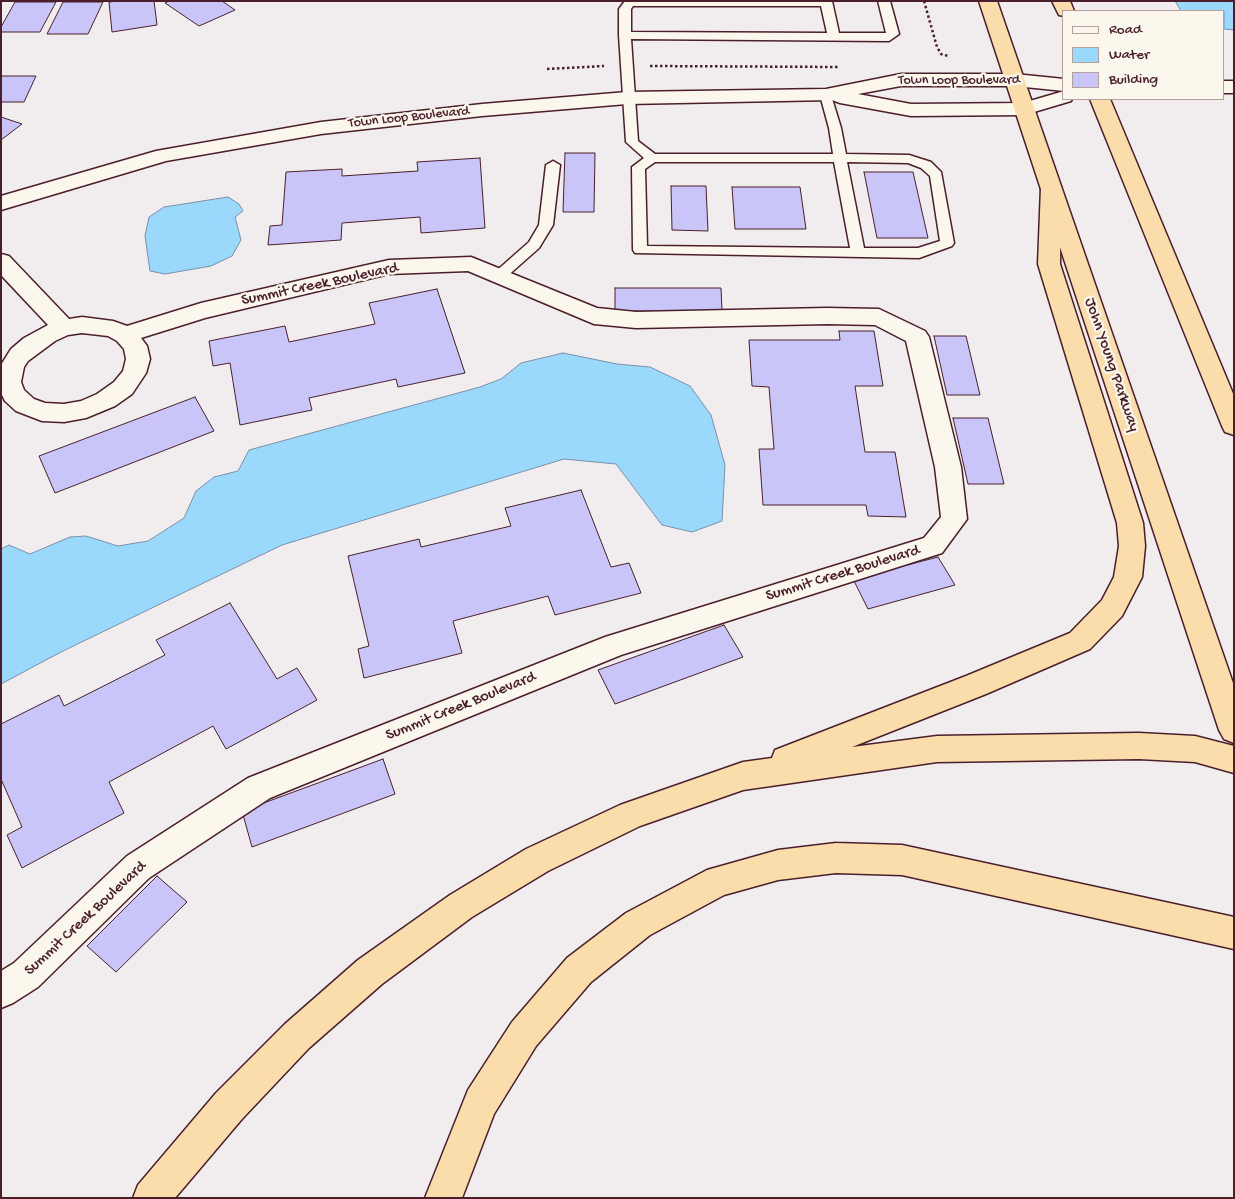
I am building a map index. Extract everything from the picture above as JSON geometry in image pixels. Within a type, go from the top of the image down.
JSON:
[{"type":"highway","name":"John Young Parkway","points":[[988,1],[1234,730]]},
{"type":"highway","points":[[1100,100],[1234,426]]},
{"type":"highway","points":[[151,1198],[229,1106],[297,1036],[370,972],[461,906],[536,860],[631,815],[743,776],[976,685],[1080,642],[1112,608],[1128,577],[1132,546],[1130,523],[1049,264],[1051,188]]},
{"type":"highway","points":[[743,776],[937,750],[1139,746],[1195,750],[1234,760]]},
{"type":"highway","points":[[443,1198],[481,1103],[524,1034],[566,984],[579,970],[638,924],[718,881],[778,865],[836,858],[902,860],[1234,933]]},
{"type":"street","name":"Town Loop Boulevard","points":[[1,203],[163,155],[312,129],[482,110],[627,98],[826,95],[901,80],[1014,80],[1062,85]]},
{"type":"street","name":"Town Loop Boulevard","points":[[826,95],[911,110],[1024,109],[1062,98]]},
{"type":"street","points":[[1,261],[64,328]]},
{"type":"street","name":"Summit Creek Boulevard","points":[[1,990],[26,975],[138,867],[259,788],[615,645],[933,546],[954,520],[948,467],[917,337],[879,317],[817,316],[636,320],[594,316],[471,264],[389,267],[201,311],[125,335]]},
{"type":"street","points":[[82,325],[98,326],[113,329],[125,335],[135,346],[138,359],[134,374],[123,388],[106,400],[86,409],[64,413],[42,412],[25,406],[14,395],[7,370],[19,355],[32,344],[64,328],[82,325]]},
{"type":"lane","points":[[625,35],[889,37],[893,34],[884,1]]},
{"type":"lane","points":[[652,158],[632,142],[627,98],[625,35],[625,9],[630,3],[826,2],[834,37]]},
{"type":"lane","points":[[826,95],[835,128],[858,253]]},
{"type":"lane","points":[[652,158],[909,159],[926,165],[936,176],[948,243],[919,253],[640,250],[639,167],[652,158]]},
{"type":"lane","points":[[499,276],[534,245],[546,224],[553,165]]},
{"type":"path","points":[[924,1],[937,47],[942,54],[951,56]]},
{"type":"path","points":[[547,69],[626,66],[843,68]]},
{"type":"water","points":[[1175,1],[1234,1],[1234,30],[1225,29],[1225,10],[1180,10]]},
{"type":"water","points":[[228,197],[239,204],[243,211],[235,217],[241,240],[232,256],[211,266],[165,274],[150,271],[145,236],[149,217],[164,207]]},
{"type":"water","points":[[563,353],[617,364],[650,367],[690,386],[711,415],[725,465],[722,521],[692,532],[662,525],[616,464],[564,459],[282,545],[61,652],[1,684],[1,549],[9,545],[30,554],[70,537],[86,536],[118,546],[148,541],[184,518],[196,491],[214,477],[238,471],[249,450],[480,387],[501,379],[521,363]]},
{"type":"building","points":[[154,1],[157,25],[112,32],[109,2]]},
{"type":"building","points":[[169,1],[222,1],[235,10],[199,26],[165,3]]},
{"type":"building","points":[[15,2],[56,2],[40,32],[1,32],[1,27]]},
{"type":"building","points":[[63,2],[103,2],[88,34],[47,34]]},
{"type":"building","points":[[1,76],[36,76],[24,102],[1,102]]},
{"type":"building","points":[[1,117],[22,124],[1,140]]},
{"type":"building","points":[[565,153],[595,153],[594,212],[563,212]]},
{"type":"building","points":[[480,158],[485,228],[421,233],[420,217],[342,223],[341,240],[268,245],[270,226],[282,225],[286,172],[342,169],[342,176],[418,171],[417,162]]},
{"type":"building","points":[[864,172],[913,172],[928,238],[877,238]]},
{"type":"building","points":[[671,186],[706,186],[708,231],[672,230]]},
{"type":"building","points":[[732,187],[800,187],[806,229],[735,229]]},
{"type":"building","points":[[615,288],[721,288],[722,311],[615,311]]},
{"type":"building","points":[[437,289],[465,373],[398,387],[396,379],[309,398],[312,410],[240,425],[230,363],[213,366],[209,341],[285,326],[289,342],[375,324],[369,303]]},
{"type":"building","points":[[839,331],[874,331],[883,386],[855,386],[865,452],[895,452],[906,517],[868,516],[866,505],[763,505],[759,449],[774,449],[769,387],[752,386],[749,340],[840,340]]},
{"type":"building","points":[[934,336],[966,336],[980,395],[947,395]]},
{"type":"building","points":[[195,397],[214,431],[55,493],[39,456]]},
{"type":"building","points":[[953,418],[988,418],[1004,484],[968,484]]},
{"type":"building","points":[[581,490],[611,567],[629,563],[641,593],[555,615],[548,596],[453,621],[462,653],[364,678],[358,649],[369,646],[348,556],[419,539],[421,547],[511,526],[505,508]]},
{"type":"building","points":[[938,557],[955,585],[868,609],[853,579]]},
{"type":"building","points":[[230,603],[277,679],[297,668],[317,700],[226,749],[213,726],[109,782],[124,813],[22,868],[7,835],[22,827],[1,779],[1,724],[59,695],[64,706],[165,655],[156,640]]},
{"type":"building","points":[[724,625],[743,657],[615,704],[598,670]]},
{"type":"building","points":[[383,759],[395,794],[252,847],[242,811]]},
{"type":"building","points":[[157,876],[187,902],[116,972],[87,946]]}]
